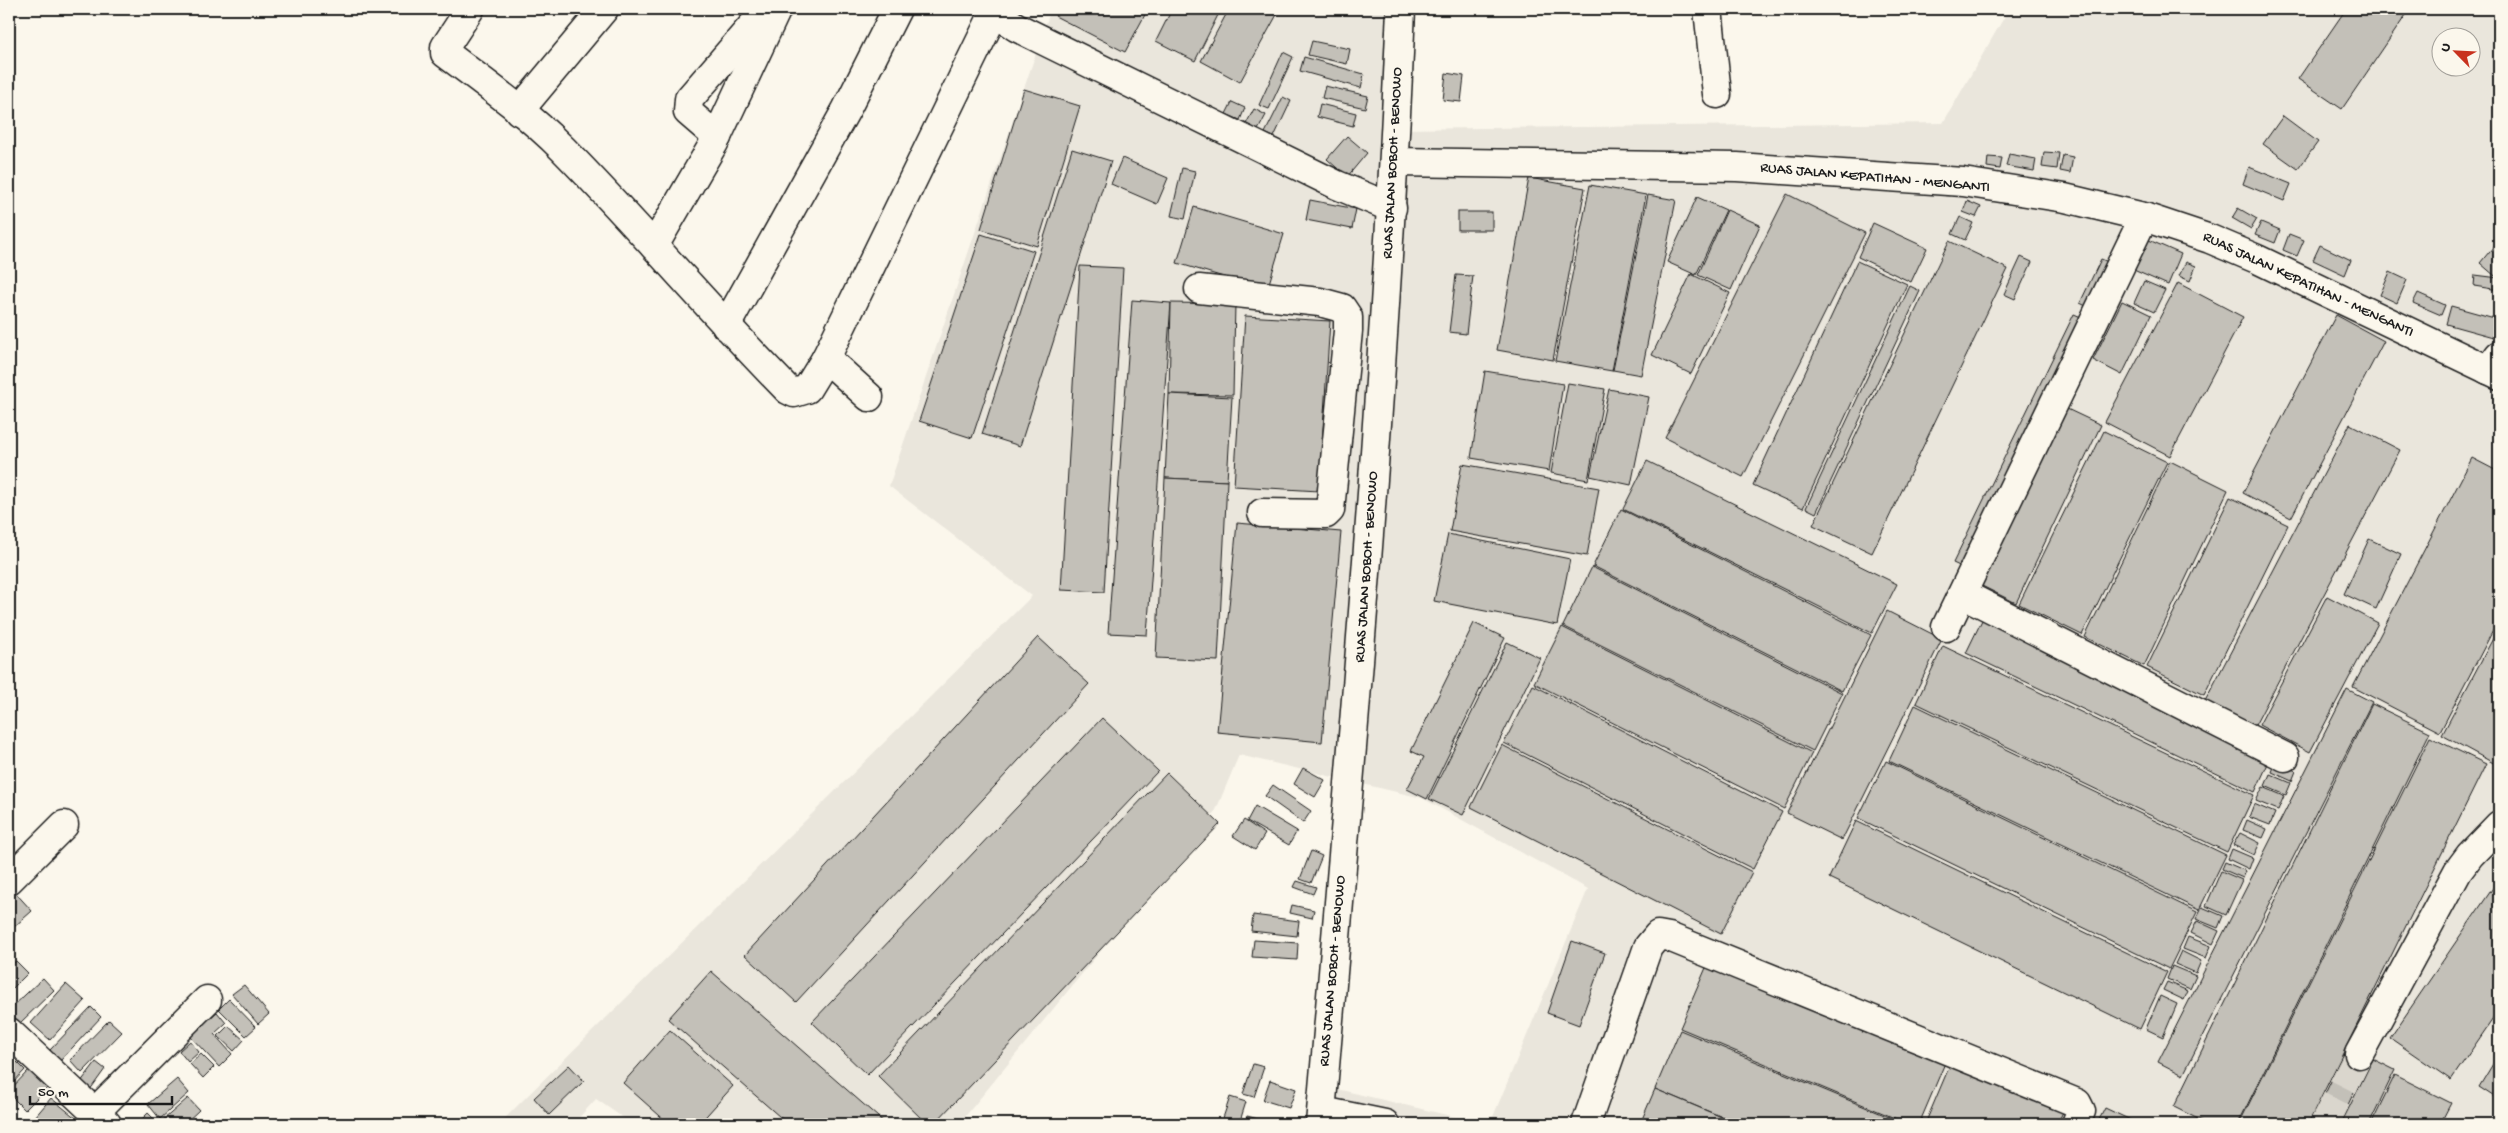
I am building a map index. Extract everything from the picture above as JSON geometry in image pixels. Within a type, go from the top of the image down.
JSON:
[{"type":"street","points":[[470,9],[445,47],[445,53],[519,111],[561,148],[654,246],[726,326],[788,390],[794,393],[806,389],[826,358],[993,10],[1016,26],[1301,167],[1392,208]]},
{"type":"street","points":[[519,111],[604,9]]},
{"type":"street","points":[[716,137],[688,112],[689,99],[768,9]]},
{"type":"street","points":[[654,246],[716,137],[777,9]]},
{"type":"street","points":[[726,326],[841,118],[896,9]]},
{"type":"street","name":"RUAS JALAN BOBOH - BENOWO","points":[[1321,1118],[1349,794],[1383,334],[1392,208],[1401,9]]},
{"type":"street","points":[[1708,9],[1717,94]]},
{"type":"street","name":"RUAS JALAN KEPATIHAN - MENGANTI","points":[[1394,162],[1737,167],[1963,182],[2065,198],[2144,217],[2210,239],[2496,367]]},
{"type":"street","points":[[1946,627],[2144,217]]},
{"type":"street","points":[[1199,289],[1320,302],[1342,308],[1348,317],[1330,510],[1326,514],[1262,513]]},
{"type":"street","points":[[1348,331],[1383,334]]},
{"type":"street","points":[[826,358],[869,397]]},
{"type":"street","points":[[1963,594],[2285,756]]},
{"type":"street","points":[[2359,1054],[2458,871],[2470,855],[2499,825]]},
{"type":"street","points":[[9,880],[64,826]]},
{"type":"street","points":[[1586,1124],[1648,947],[1658,935],[1678,940],[2077,1103],[2081,1111],[2076,1124]]},
{"type":"street","points":[[9,1032],[101,1118],[207,1000]]},
{"type":"street","points":[[1321,1118],[1385,1124]]},
{"type":"shaded area","points":[[1051,9],[1401,9],[1396,129],[1943,123],[2009,9],[2499,9],[2499,1124],[1490,1124],[1588,889],[1422,798],[1239,755],[1216,810],[959,1124],[632,1124],[596,1099],[573,1124],[499,1124],[1032,596],[889,486]]},
{"type":"shaded area","points":[[1324,1086],[1485,1124],[1320,1124]]},
{"type":"building","points":[[1059,9],[1148,9],[1125,52],[1055,16]]},
{"type":"building","points":[[1172,9],[1221,9],[1195,61],[1156,41]]},
{"type":"building","points":[[1229,9],[1280,9],[1240,82],[1201,61]]},
{"type":"building","points":[[2346,9],[2410,9],[2342,109],[2298,79]]},
{"type":"building","points":[[1312,41],[1350,49],[1347,64],[1308,55]]},
{"type":"building","points":[[1283,52],[1293,57],[1269,109],[1259,105]]},
{"type":"building","points":[[1304,57],[1364,74],[1361,88],[1300,71]]},
{"type":"building","points":[[1446,73],[1464,76],[1461,102],[1443,100]]},
{"type":"building","points":[[1325,86],[1368,96],[1365,108],[1322,98]]},
{"type":"building","points":[[1024,89],[1080,106],[1037,246],[981,229]]},
{"type":"building","points":[[1283,97],[1291,101],[1274,137],[1265,133]]},
{"type":"building","points":[[1232,102],[1245,108],[1240,120],[1226,114]]},
{"type":"building","points":[[1320,104],[1356,113],[1353,126],[1317,117]]},
{"type":"building","points":[[1254,109],[1266,115],[1258,130],[1246,124]]},
{"type":"building","points":[[2283,116],[2318,142],[2298,169],[2263,144]]},
{"type":"building","points":[[1347,136],[1367,153],[1347,177],[1327,159]]},
{"type":"building","points":[[1072,149],[1111,161],[1020,446],[982,434]]},
{"type":"building","points":[[2044,152],[2059,153],[2057,169],[2042,167]]},
{"type":"building","points":[[2009,154],[2036,159],[2034,171],[2006,166]]},
{"type":"building","points":[[2063,155],[2073,157],[2070,173],[2060,171]]},
{"type":"building","points":[[1988,157],[2002,158],[2000,169],[1987,167]]},
{"type":"building","points":[[1122,158],[1168,178],[1157,204],[1111,184]]},
{"type":"building","points":[[2249,167],[2291,184],[2284,201],[2243,184]]},
{"type":"building","points":[[1182,168],[1195,171],[1185,219],[1171,216]]},
{"type":"building","points":[[1529,178],[1585,188],[1553,360],[1497,350]]},
{"type":"building","points":[[1590,185],[1646,195],[1612,371],[1555,361]]},
{"type":"building","points":[[1787,194],[1865,233],[1743,477],[1665,438]]},
{"type":"building","points":[[1648,195],[1676,200],[1641,375],[1613,370]]},
{"type":"building","points":[[1697,197],[1726,210],[1696,275],[1667,262]]},
{"type":"building","points":[[1310,200],[1356,209],[1352,229],[1306,220]]},
{"type":"building","points":[[1967,201],[1981,207],[1976,217],[1963,212]]},
{"type":"building","points":[[1194,207],[1284,234],[1267,290],[1177,263]]},
{"type":"building","points":[[2238,208],[2257,219],[2251,229],[2232,218]]},
{"type":"building","points":[[1727,210],[1760,225],[1731,290],[1698,275]]},
{"type":"building","points":[[1458,212],[1492,212],[1492,230],[1458,230]]},
{"type":"building","points":[[1960,217],[1973,223],[1965,240],[1952,234]]},
{"type":"building","points":[[2261,222],[2280,230],[2275,243],[2255,235]]},
{"type":"building","points":[[1873,223],[1927,248],[1911,282],[1858,257]]},
{"type":"building","points":[[981,234],[1034,251],[972,438],[919,421]]},
{"type":"building","points":[[2289,234],[2304,240],[2297,256],[2283,250]]},
{"type":"building","points":[[2142,237],[2181,254],[2168,285],[2129,268]]},
{"type":"building","points":[[2499,240],[2499,271],[2495,276],[2480,263]]},
{"type":"building","points":[[1949,241],[2008,269],[1872,553],[1813,525]]},
{"type":"building","points":[[2320,245],[2351,260],[2345,275],[2313,260]]},
{"type":"building","points":[[2021,257],[2032,262],[2015,299],[2004,294]]},
{"type":"building","points":[[2101,259],[2111,263],[2090,308],[2080,303]]},
{"type":"building","points":[[1857,261],[1907,284],[1803,508],[1753,485]]},
{"type":"building","points":[[2186,262],[2196,266],[2190,281],[2179,276]]},
{"type":"building","points":[[1080,266],[1123,268],[1104,592],[1061,590]]},
{"type":"building","points":[[2390,272],[2407,280],[2397,303],[2380,295]]},
{"type":"building","points":[[1691,274],[1730,293],[1691,374],[1652,355]]},
{"type":"building","points":[[1456,275],[1473,276],[1466,334],[1449,332]]},
{"type":"building","points":[[2475,275],[2499,278],[2499,290],[2474,286]]},
{"type":"building","points":[[2144,281],[2165,290],[2154,312],[2134,303]]},
{"type":"building","points":[[2178,283],[2243,317],[2170,456],[2105,422]]},
{"type":"building","points":[[1910,286],[1920,291],[1816,513],[1806,508]]},
{"type":"building","points":[[2418,293],[2445,305],[2441,315],[2413,303]]},
{"type":"building","points":[[1132,300],[1171,303],[1147,635],[1108,633]]},
{"type":"building","points":[[2122,301],[2151,315],[2122,375],[2093,360]]},
{"type":"building","points":[[1171,303],[1235,304],[1233,395],[1169,394]]},
{"type":"building","points":[[2451,306],[2498,319],[2493,337],[2446,324]]},
{"type":"building","points":[[2074,314],[2088,320],[1966,569],[1953,563]]},
{"type":"building","points":[[2336,315],[2384,341],[2291,518],[2243,493]]},
{"type":"building","points":[[1245,316],[1330,321],[1319,491],[1234,486]]},
{"type":"building","points":[[1485,371],[1563,384],[1549,471],[1471,458]]},
{"type":"building","points":[[1568,383],[1605,389],[1588,480],[1551,473]]},
{"type":"building","points":[[1609,389],[1649,397],[1631,485],[1590,476]]},
{"type":"building","points":[[1169,394],[1232,397],[1227,481],[1165,478]]},
{"type":"building","points":[[2065,408],[2101,425],[2016,603],[1980,585]]},
{"type":"building","points":[[2350,424],[2400,450],[2253,729],[2204,703]]},
{"type":"building","points":[[2104,431],[2167,462],[2082,635],[2019,604]]},
{"type":"building","points":[[2472,458],[2499,472],[2499,619],[2440,732],[2353,687]]},
{"type":"building","points":[[1647,461],[1897,584],[1872,633],[1623,509]]},
{"type":"building","points":[[2170,461],[2228,490],[2144,666],[2085,637]]},
{"type":"building","points":[[1462,464],[1599,488],[1587,556],[1450,531]]},
{"type":"building","points":[[1165,478],[1227,481],[1218,661],[1156,658]]},
{"type":"building","points":[[2230,497],[2288,525],[2204,695],[2147,667]]},
{"type":"building","points":[[1621,509],[1871,635],[1842,691],[1593,566]]},
{"type":"building","points":[[1237,523],[1341,532],[1322,742],[1217,732]]},
{"type":"building","points":[[1448,534],[1570,559],[1557,625],[1434,601]]},
{"type":"building","points":[[2369,539],[2401,554],[2376,609],[2344,594]]},
{"type":"building","points":[[1592,567],[1842,693],[1813,751],[1563,626]]},
{"type":"building","points":[[2327,596],[2378,623],[2310,752],[2259,725]]},
{"type":"building","points":[[1887,611],[1942,639],[1842,840],[1787,813]]},
{"type":"building","points":[[1983,618],[2271,757],[2255,792],[1966,653]]},
{"type":"building","points":[[1474,623],[1505,638],[1427,799],[1407,789],[1424,757],[1411,751]]},
{"type":"building","points":[[1562,627],[1812,753],[1784,809],[1534,683]]},
{"type":"building","points":[[2499,627],[2499,766],[2442,735]]},
{"type":"building","points":[[1038,637],[1089,684],[796,1002],[745,955]]},
{"type":"building","points":[[1507,642],[1540,658],[1463,815],[1429,799]]},
{"type":"building","points":[[1943,646],[2254,795],[2227,852],[1916,703]]},
{"type":"building","points":[[1533,685],[1782,812],[1753,869],[1504,743]]},
{"type":"building","points":[[2347,689],[2372,702],[2183,1075],[2158,1062]]},
{"type":"building","points":[[2372,704],[2430,732],[2238,1124],[2208,1124],[2174,1107]]},
{"type":"building","points":[[1915,705],[2226,855],[2199,910],[1889,761]]},
{"type":"building","points":[[1102,718],[1158,771],[867,1075],[812,1022]]},
{"type":"building","points":[[2430,737],[2486,764],[2308,1124],[2239,1124]]},
{"type":"building","points":[[1502,745],[1752,872],[1721,934],[1471,807]]},
{"type":"building","points":[[1886,761],[2197,912],[2169,969],[1858,818]]},
{"type":"building","points":[[2276,762],[2296,771],[2292,781],[2272,772]]},
{"type":"building","points":[[1303,768],[1325,780],[1315,797],[1294,784]]},
{"type":"building","points":[[1167,773],[1220,824],[934,1124],[927,1124],[878,1076]]},
{"type":"building","points":[[2270,774],[2291,783],[2286,795],[2265,786]]},
{"type":"building","points":[[1273,785],[1311,811],[1303,823],[1265,796]]},
{"type":"building","points":[[2263,787],[2284,796],[2278,810],[2256,801]]},
{"type":"building","points":[[2254,804],[2275,813],[2270,825],[2249,817]]},
{"type":"building","points":[[1255,806],[1297,831],[1289,845],[1247,821]]},
{"type":"building","points":[[1244,820],[1265,834],[1255,850],[1233,836]]},
{"type":"building","points":[[2247,820],[2267,829],[2263,838],[2243,830]]},
{"type":"building","points":[[1856,821],[2167,972],[2140,1029],[1829,878]]},
{"type":"building","points":[[2240,833],[2260,843],[2254,855],[2233,845]]},
{"type":"building","points":[[2232,849],[2253,858],[2249,869],[2228,859]]},
{"type":"building","points":[[1311,851],[1322,856],[1311,883],[1300,879]]},
{"type":"building","points":[[2225,862],[2246,871],[2243,878],[2222,869]]},
{"type":"building","points":[[2221,871],[2242,880],[2226,915],[2206,906]]},
{"type":"building","points":[[2499,879],[2499,1010],[2451,1080],[2390,1038]]},
{"type":"building","points":[[1297,881],[1316,887],[1313,894],[1294,887]]},
{"type":"building","points":[[12,889],[32,911],[14,927],[9,921],[9,891]]},
{"type":"building","points":[[1292,905],[1314,910],[1312,918],[1290,913]]},
{"type":"building","points":[[2202,907],[2223,916],[2218,928],[2196,919]]},
{"type":"building","points":[[1253,915],[1299,921],[1297,936],[1251,931]]},
{"type":"building","points":[[2197,921],[2219,931],[2213,944],[2191,933]]},
{"type":"building","points":[[9,937],[14,943],[9,948]]},
{"type":"building","points":[[2188,937],[2211,946],[2206,958],[2183,949]]},
{"type":"building","points":[[1254,940],[1298,943],[1297,960],[1252,957]]},
{"type":"building","points":[[1572,941],[1605,953],[1579,1025],[1547,1013]]},
{"type":"building","points":[[2181,951],[2201,961],[2196,973],[2175,964]]},
{"type":"building","points":[[16,961],[28,973],[9,992],[9,967]]},
{"type":"building","points":[[1708,963],[1945,1063],[1919,1124],[1909,1124],[1680,1028]]},
{"type":"building","points":[[2172,966],[2196,976],[2190,989],[2167,979]]},
{"type":"building","points":[[711,971],[886,1124],[788,1124],[668,1019]]},
{"type":"building","points":[[43,978],[54,990],[19,1024],[9,1014],[9,1010]]},
{"type":"building","points":[[2167,982],[2188,991],[2184,1000],[2163,990]]},
{"type":"building","points":[[66,984],[85,1001],[50,1040],[31,1023]]},
{"type":"building","points":[[244,985],[269,1014],[258,1024],[232,994]]},
{"type":"building","points":[[2160,996],[2177,1004],[2163,1037],[2146,1029]]},
{"type":"building","points":[[229,999],[256,1027],[246,1036],[219,1009]]},
{"type":"building","points":[[91,1007],[101,1017],[60,1061],[50,1050]]},
{"type":"building","points":[[217,1012],[226,1023],[214,1034],[232,1054],[219,1067],[190,1036]]},
{"type":"building","points":[[109,1020],[122,1032],[82,1073],[70,1060]]},
{"type":"building","points":[[228,1026],[244,1040],[234,1051],[218,1036]]},
{"type":"building","points":[[670,1030],[733,1086],[699,1124],[669,1124],[623,1083]]},
{"type":"building","points":[[1680,1030],[1906,1124],[1739,1124],[1655,1089]]},
{"type":"building","points":[[190,1041],[199,1052],[188,1062],[179,1051]]},
{"type":"building","points":[[2346,1049],[2369,1060],[2339,1124],[2311,1124]]},
{"type":"building","points":[[201,1054],[214,1067],[203,1078],[190,1064]]},
{"type":"building","points":[[2499,1054],[2499,1100],[2479,1087]]},
{"type":"building","points":[[2373,1059],[2395,1070],[2369,1124],[2341,1124]]},
{"type":"building","points":[[17,1062],[25,1070],[9,1087],[9,1069]]},
{"type":"building","points":[[96,1062],[105,1069],[87,1094],[77,1087]]},
{"type":"building","points":[[1253,1064],[1264,1067],[1254,1097],[1243,1094]]},
{"type":"building","points":[[569,1065],[584,1081],[549,1115],[534,1098]]},
{"type":"building","points":[[1950,1065],[2063,1112],[2057,1124],[1925,1124]]},
{"type":"building","points":[[29,1070],[47,1088],[25,1110],[9,1094],[9,1091]]},
{"type":"building","points":[[2395,1075],[2451,1103],[2440,1124],[2371,1124]]},
{"type":"building","points":[[177,1079],[189,1093],[160,1119],[148,1104]]},
{"type":"building","points":[[1270,1080],[1296,1089],[1289,1108],[1263,1100]]},
{"type":"building","points":[[1655,1089],[1738,1124],[1640,1124]]},
{"type":"building","points":[[1230,1097],[1246,1102],[1239,1124],[1221,1124]]},
{"type":"building","points":[[51,1098],[77,1119],[73,1124],[29,1124]]},
{"type":"building","points":[[188,1098],[199,1110],[184,1124],[166,1124],[162,1121]]},
{"type":"building","points":[[2105,1108],[2139,1124],[2097,1124]]},
{"type":"building","points":[[148,1113],[158,1123],[137,1124]]},
{"type":"building","points":[[1247,1116],[1277,1124],[1245,1124]]},
{"type":"tunnel","points":[[2324,1124],[2359,1054]]}]
